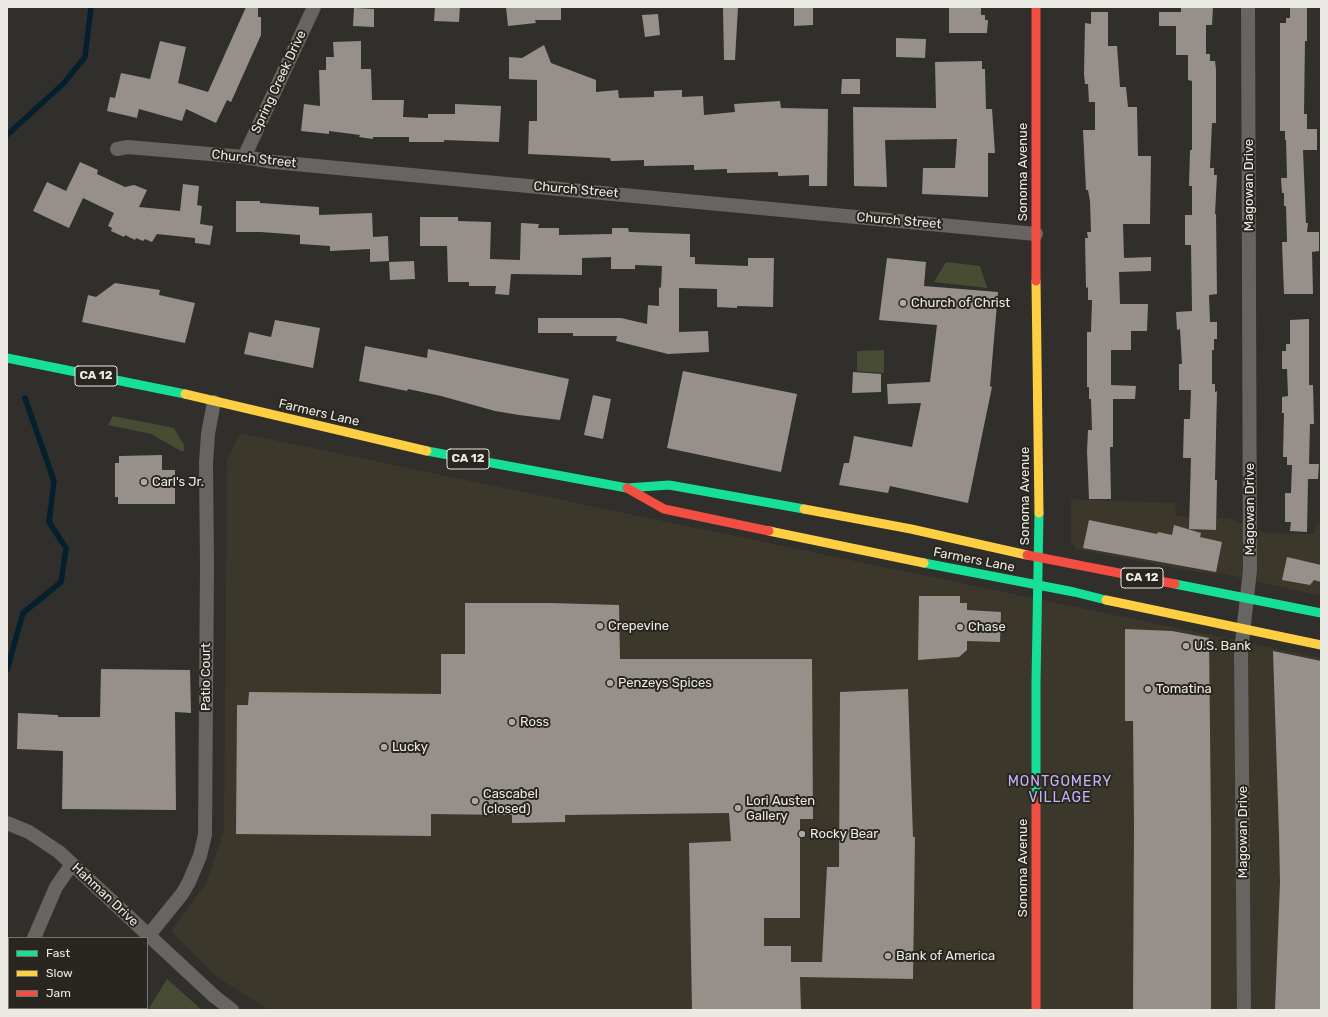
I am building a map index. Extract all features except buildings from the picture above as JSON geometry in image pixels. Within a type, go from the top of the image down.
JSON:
[{"type":"main road","name":"Sonoma Avenue","points":[[1036,7],[1038,442],[1036,1010]]},
{"type":"main road","name":"Farmers Lane","points":[[7,358],[184,394],[420,450],[627,488],[669,484],[911,529],[1038,557],[1321,613]]},
{"type":"main road","name":"Farmers Lane","points":[[627,488],[664,509],[1321,645]]},
{"type":"street","name":"Spring Creek Drive","points":[[244,157],[314,7]]},
{"type":"street","name":"Magowan Drive","points":[[1244,1010],[1241,651],[1250,570],[1248,7]]},
{"type":"street","name":"Church Street","points":[[117,149],[128,148],[244,157],[289,163],[1036,234]]},
{"type":"street","name":"Patio Court","points":[[148,936],[182,894],[189,882],[200,856],[205,835],[207,565],[206,463],[208,434],[214,402]]},
{"type":"street","name":"Hahman Drive","points":[[7,823],[35,836],[59,852],[214,997],[232,1010]]},
{"type":"street","points":[[34,937],[56,887],[72,864]]},
{"type":"shaded area","name":"MONTGOMERY VILLAGE","points":[[240,433],[1321,658],[1321,1010],[269,1010],[217,977],[171,931],[207,882],[224,831],[227,460]]},
{"type":"shaded area","points":[[1071,499],[1176,503],[1175,515],[1195,519],[1228,518],[1266,533],[1315,534],[1316,523],[1321,523],[1321,596],[1225,574],[1197,572],[1076,549],[1071,542]]},
{"type":"green space","points":[[946,262],[980,266],[987,288],[934,282]]},
{"type":"green space","points":[[884,350],[884,373],[857,371],[857,351]]},
{"type":"green space","points":[[113,416],[174,428],[184,445],[184,451],[181,451],[151,434],[108,425]]},
{"type":"green space","points":[[167,979],[202,1010],[148,1010]]},
{"type":"waterway","points":[[7,135],[64,83],[85,57],[91,7]]},
{"type":"waterway","points":[[7,670],[23,613],[61,582],[66,548],[49,522],[54,481],[25,398]]},
{"type":"traffic: fast","points":[[7,358],[185,394]]},
{"type":"traffic: fast","points":[[427,451],[627,488],[669,485],[804,509]]},
{"type":"traffic: fast","points":[[1036,801],[1036,682],[1039,513]]},
{"type":"traffic: fast","points":[[924,563],[1074,592],[1106,600]]},
{"type":"traffic: fast","points":[[1175,584],[1321,613]]},
{"type":"traffic: slow","points":[[1036,281],[1039,513]]},
{"type":"traffic: slow","points":[[185,394],[427,451]]},
{"type":"traffic: slow","points":[[804,509],[911,529],[1027,555]]},
{"type":"traffic: slow","points":[[769,531],[924,563]]},
{"type":"traffic: slow","points":[[1106,600],[1321,645]]},
{"type":"traffic: jam","points":[[1036,7],[1036,281]]},
{"type":"traffic: jam","points":[[627,488],[664,509],[769,531]]},
{"type":"traffic: jam","points":[[1027,555],[1175,584]]},
{"type":"traffic: jam","points":[[1036,801],[1036,1010]]},
{"type":"place","name":"Church of Christ","points":[[903,303]]},
{"type":"place","name":"Carl's Jr.","points":[[144,482]]},
{"type":"place","name":"Crepevine","points":[[600,626]]},
{"type":"place","name":"Chase","points":[[960,627]]},
{"type":"place","name":"U.S. Bank","points":[[1186,646]]},
{"type":"place","name":"Penzeys Spices","points":[[610,683]]},
{"type":"place","name":"Tomatina","points":[[1148,689]]},
{"type":"place","name":"Ross","points":[[512,722]]},
{"type":"place","name":"Lucky","points":[[384,747]]},
{"type":"place","name":"Cascabel (closed)","points":[[475,801]]},
{"type":"place","name":"Lori Austen Gallery","points":[[738,808]]},
{"type":"place","name":"Rocky Bear","points":[[802,834]]},
{"type":"place","name":"Bank of America","points":[[888,956]]},
{"type":"district","name":"MONTGOMERY VILLAGE","points":[[1060,790]]}]
